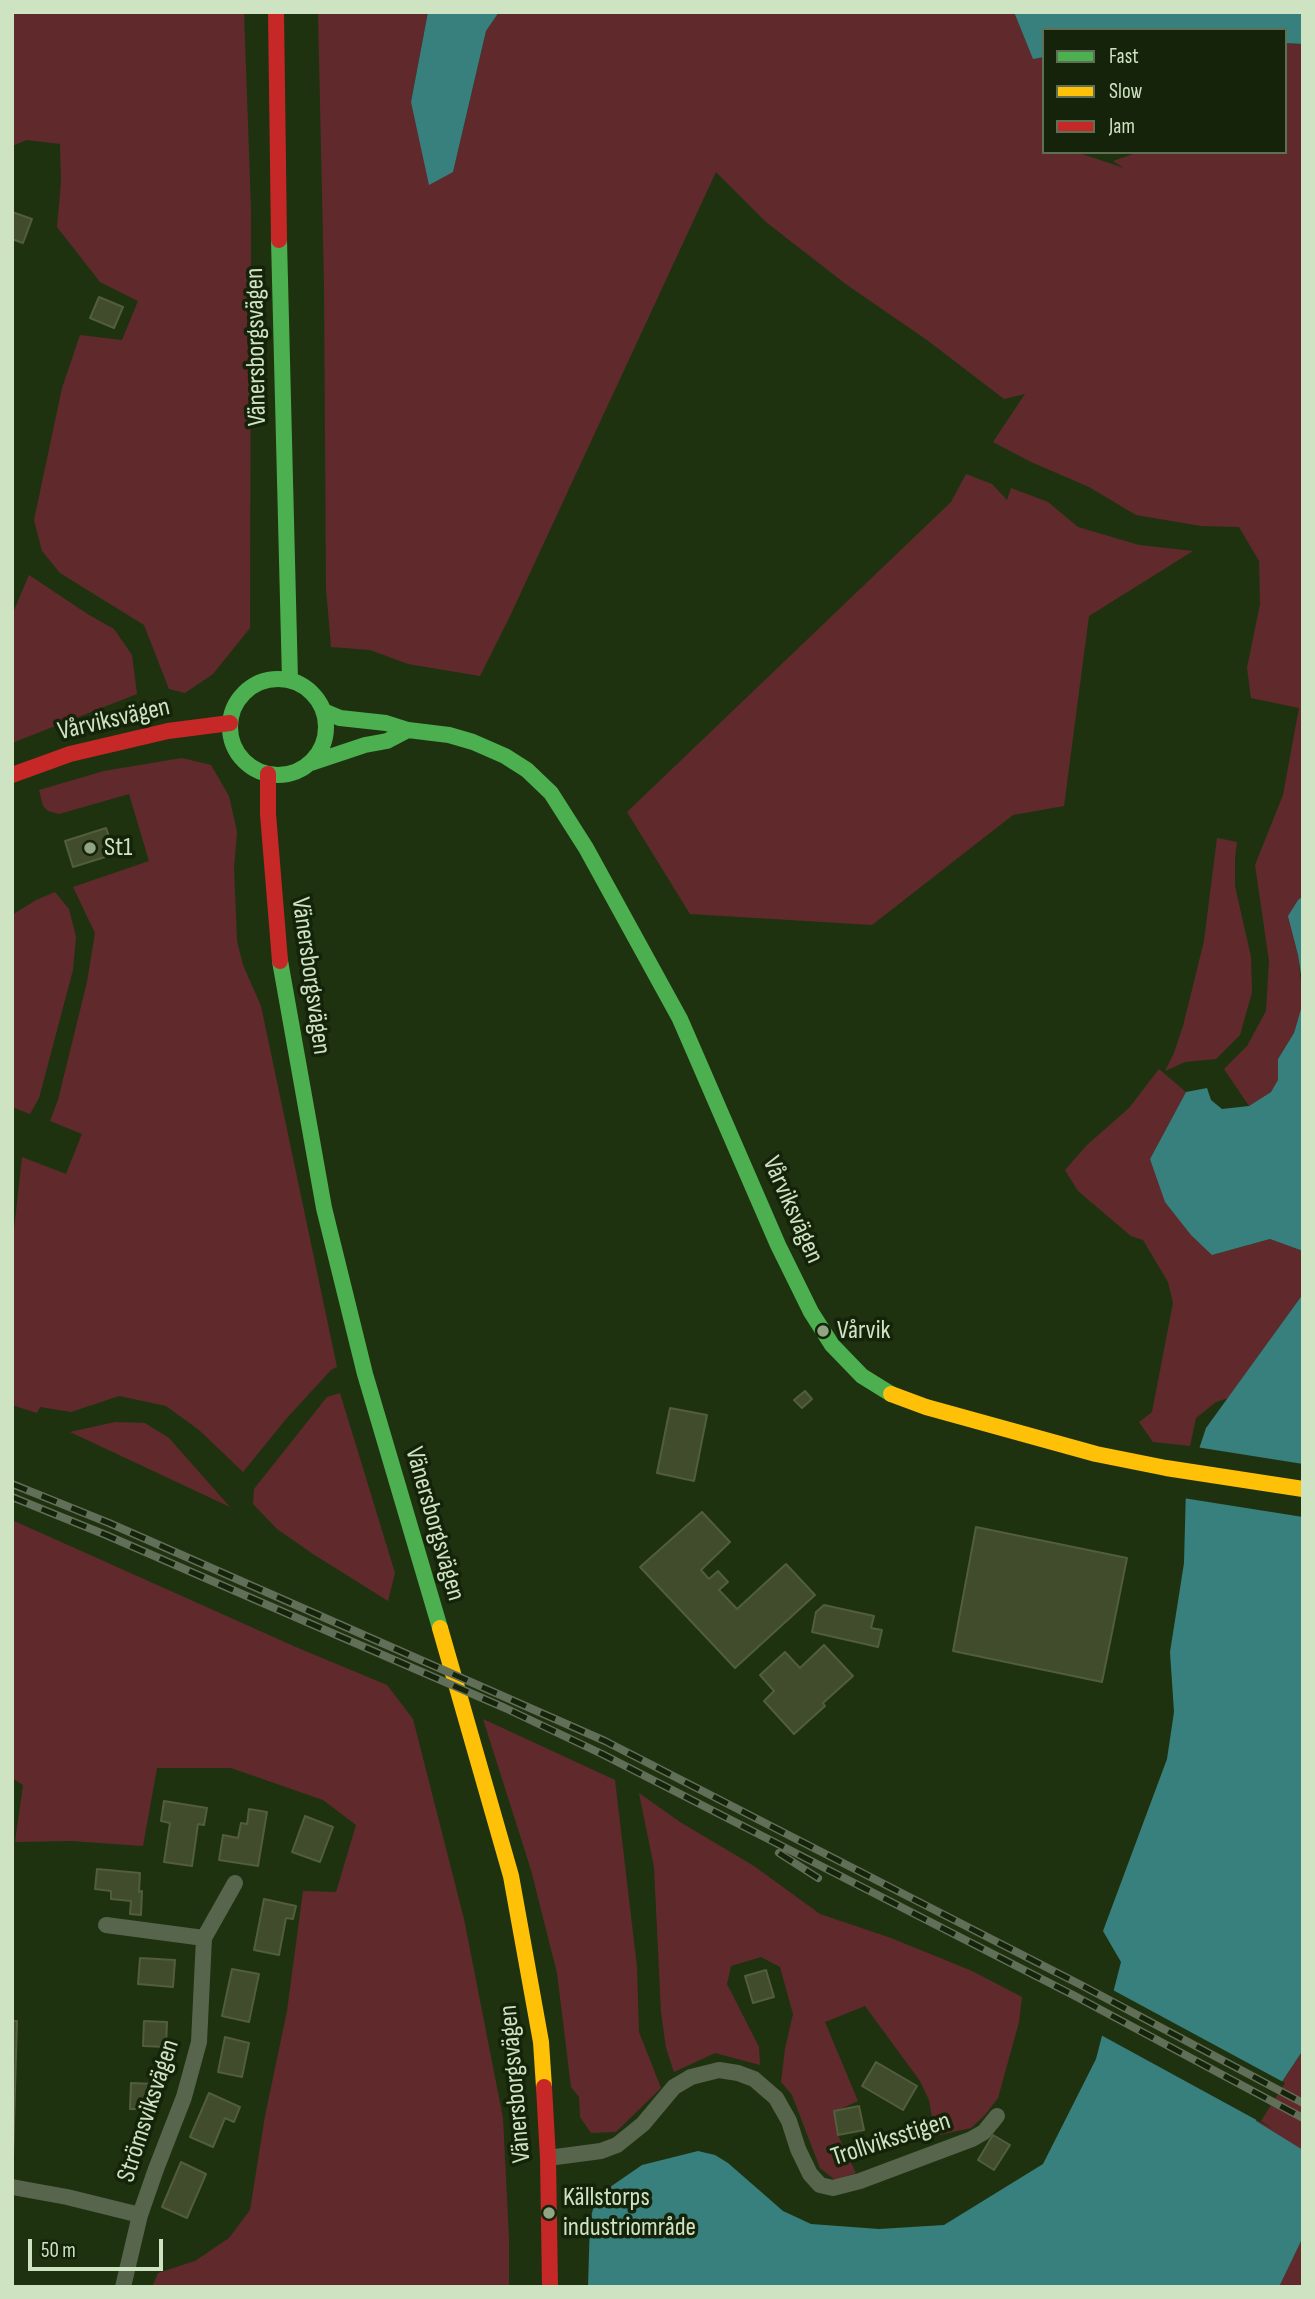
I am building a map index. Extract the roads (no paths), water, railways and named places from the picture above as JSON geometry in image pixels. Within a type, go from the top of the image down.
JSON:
[{"type":"main road","name":"Vänersborgsvägen","points":[[276,12],[290,680]]},
{"type":"main road","points":[[271,679],[290,680],[311,692],[323,711],[326,726],[322,746],[311,762],[291,774],[268,774],[252,768],[239,756],[232,740],[230,723],[235,705],[246,691],[271,679]]},
{"type":"main road","name":"Vårviksvägen","points":[[323,711],[340,718],[386,723],[408,730],[449,735],[505,756],[527,770],[551,793],[569,818],[690,1040],[778,1245],[817,1322],[842,1357],[873,1384],[915,1404],[1096,1454],[1166,1468],[1303,1489]]},
{"type":"main road","name":"Vårviksvägen","points":[[12,775],[70,754],[168,731],[230,723]]},
{"type":"main road","name":"Vårviksvägen","points":[[311,762],[387,741],[408,730]]},
{"type":"main road","name":"Vänersborgsvägen","points":[[268,774],[268,814],[277,944],[324,1208],[365,1374],[511,1876],[541,2042],[548,2158],[550,2287]]},
{"type":"street","name":"Strömsviksvägen","points":[[123,2287],[140,2215],[184,2097],[199,2042],[204,1938],[234,1883]]},
{"type":"street","points":[[106,1925],[204,1938]]},
{"type":"street","name":"Trollviksstigen","points":[[548,2158],[601,2151],[617,2146],[643,2124],[674,2087],[691,2077],[719,2070],[754,2079],[776,2098],[789,2121],[810,2174],[820,2185],[833,2188],[860,2181],[972,2139],[984,2132],[996,2116]]},
{"type":"street","name":"Strömsviksvägen","points":[[12,2187],[140,2215]]},
{"type":"water","points":[[428,12],[499,12],[486,31],[453,172],[429,185],[411,102]]},
{"type":"water","points":[[1014,12],[1303,12],[1303,44],[1287,43],[1287,28],[1042,28],[1042,57],[1033,59]]},
{"type":"water","points":[[1303,896],[1303,988],[1288,916]]},
{"type":"water","points":[[1303,1002],[1303,1251],[1270,1239],[1212,1255],[1191,1235],[1165,1202],[1150,1159],[1186,1092],[1207,1088],[1211,1100],[1222,1109],[1249,1106],[1271,1092],[1278,1080],[1278,1059],[1294,1033]]},
{"type":"water","points":[[1303,1294],[1303,2050],[1256,2121],[1303,2150],[1303,2237],[1279,2287],[588,2287],[590,2221],[594,2205],[600,2194],[642,2165],[698,2151],[715,2155],[783,2211],[811,2224],[879,2229],[944,2225],[1043,2164],[1096,2059],[1121,1962],[1103,1931],[1167,1759],[1174,1712],[1170,1652],[1184,1563],[1186,1488],[1206,1428]]},
{"type":"railway","points":[[12,1484],[109,1523],[605,1741],[1081,1985],[1303,2103]]},
{"type":"railway","points":[[12,1497],[505,1708],[602,1754],[1075,1996],[1303,2118]]},
{"type":"railway","points":[[779,1853],[818,1878]]},
{"type":"place","name":"St1","points":[[90,848]]},
{"type":"place","name":"Vårvik","points":[[823,1331]]},
{"type":"place","name":"Källstorps industriområde","points":[[549,2213]]}]
